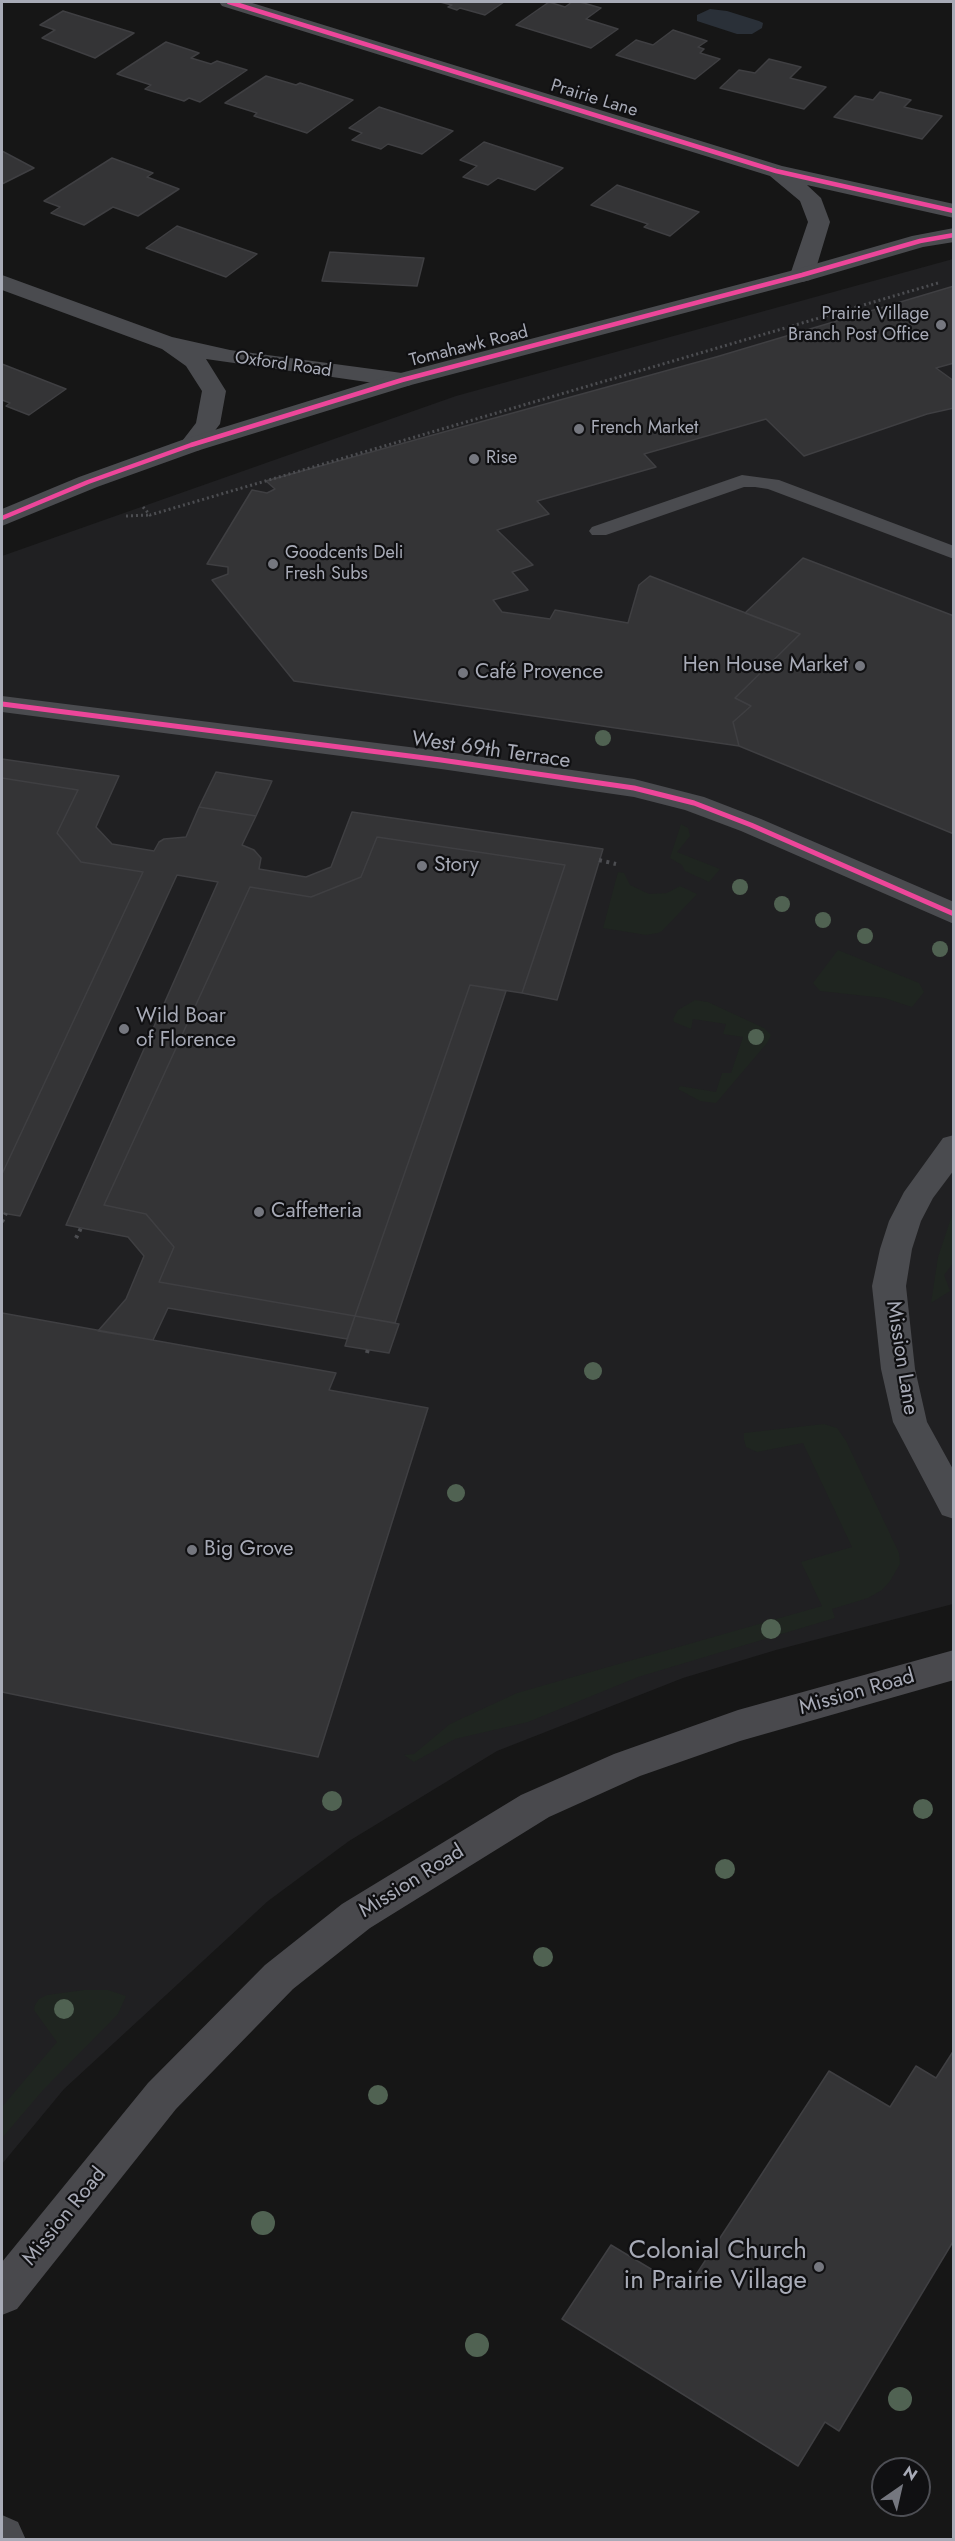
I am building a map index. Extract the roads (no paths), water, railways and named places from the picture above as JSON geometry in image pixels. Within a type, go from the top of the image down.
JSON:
[{"type":"main road","name":"Mission Road","points":[[2,2295],[162,2096],[279,1977],[356,1916],[535,1806],[627,1765],[738,1726],[954,1665]]},
{"type":"street","name":"Prairie Lane","points":[[230,2],[776,171],[954,211]]},
{"type":"street","name":"Prairie Lane","points":[[776,171],[810,198],[819,222],[802,274]]},
{"type":"street","name":"Tomahawk Road","points":[[2,518],[88,482],[191,445],[402,380],[920,241],[954,235]]},
{"type":"street","name":"Oxford Road","points":[[2,282],[165,343],[230,357],[402,380]]},
{"type":"street","name":"Oxford Road","points":[[165,343],[195,361],[214,391],[208,424],[191,445]]},
{"type":"street","name":"West 69th Terrace","points":[[2,704],[441,760],[634,788],[693,803],[751,825],[954,914]]},
{"type":"street","name":"Mission Lane","points":[[954,1146],[920,1192],[905,1221],[896,1249],[889,1286],[898,1369],[910,1422],[954,1505]]},
{"type":"lane","points":[[599,531],[742,481],[755,481],[772,484],[954,552]]},
{"type":"place","name":"Prairie Village Branch Post Office","points":[[941,325]]},
{"type":"place","name":"French Market","points":[[579,429]]},
{"type":"place","name":"Rise","points":[[474,459]]},
{"type":"place","name":"Goodcents Deli Fresh Subs","points":[[273,564]]},
{"type":"place","name":"Hen House Market","points":[[860,666]]},
{"type":"place","name":"Café Provence","points":[[463,673]]},
{"type":"place","name":"Story","points":[[422,866]]},
{"type":"place","name":"Wild Boar of Florence","points":[[124,1029]]},
{"type":"place","name":"Caffetteria","points":[[259,1212]]},
{"type":"place","name":"Big Grove","points":[[192,1550]]},
{"type":"place","name":"Colonial Church in Prairie Village","points":[[819,2267]]}]
